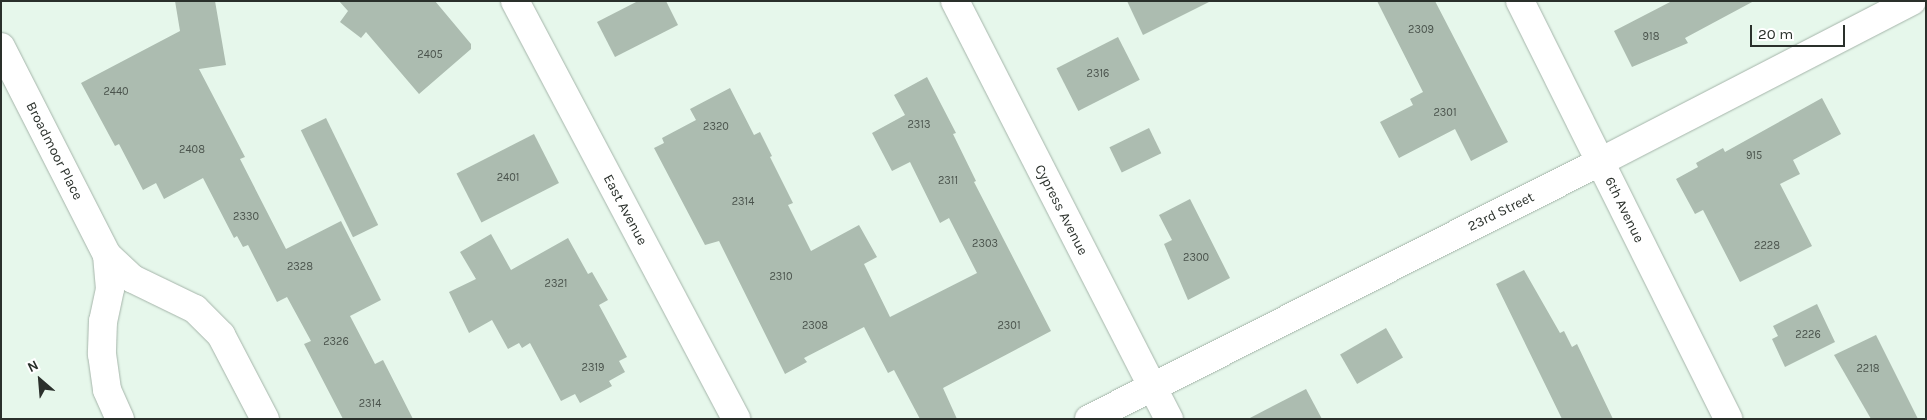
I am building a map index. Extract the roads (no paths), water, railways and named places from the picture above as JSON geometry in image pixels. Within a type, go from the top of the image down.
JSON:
[{"type":"street","name":"East Avenue","points":[[514,1],[736,419]]},
{"type":"street","name":"Cypress Avenue","points":[[955,1],[1169,419]]},
{"type":"street","name":"6th Avenue","points":[[1520,1],[1728,419]]},
{"type":"street","name":"23rd Street","points":[[1089,419],[1151,386],[1600,162],[1912,1]]},
{"type":"street","name":"Broadmoor Place","points":[[1,47],[107,255],[133,279],[195,309],[222,335],[265,419]]},
{"type":"street","name":"Broadmoor Place","points":[[107,255],[110,289],[103,321],[102,354],[107,390],[120,419]]}]
